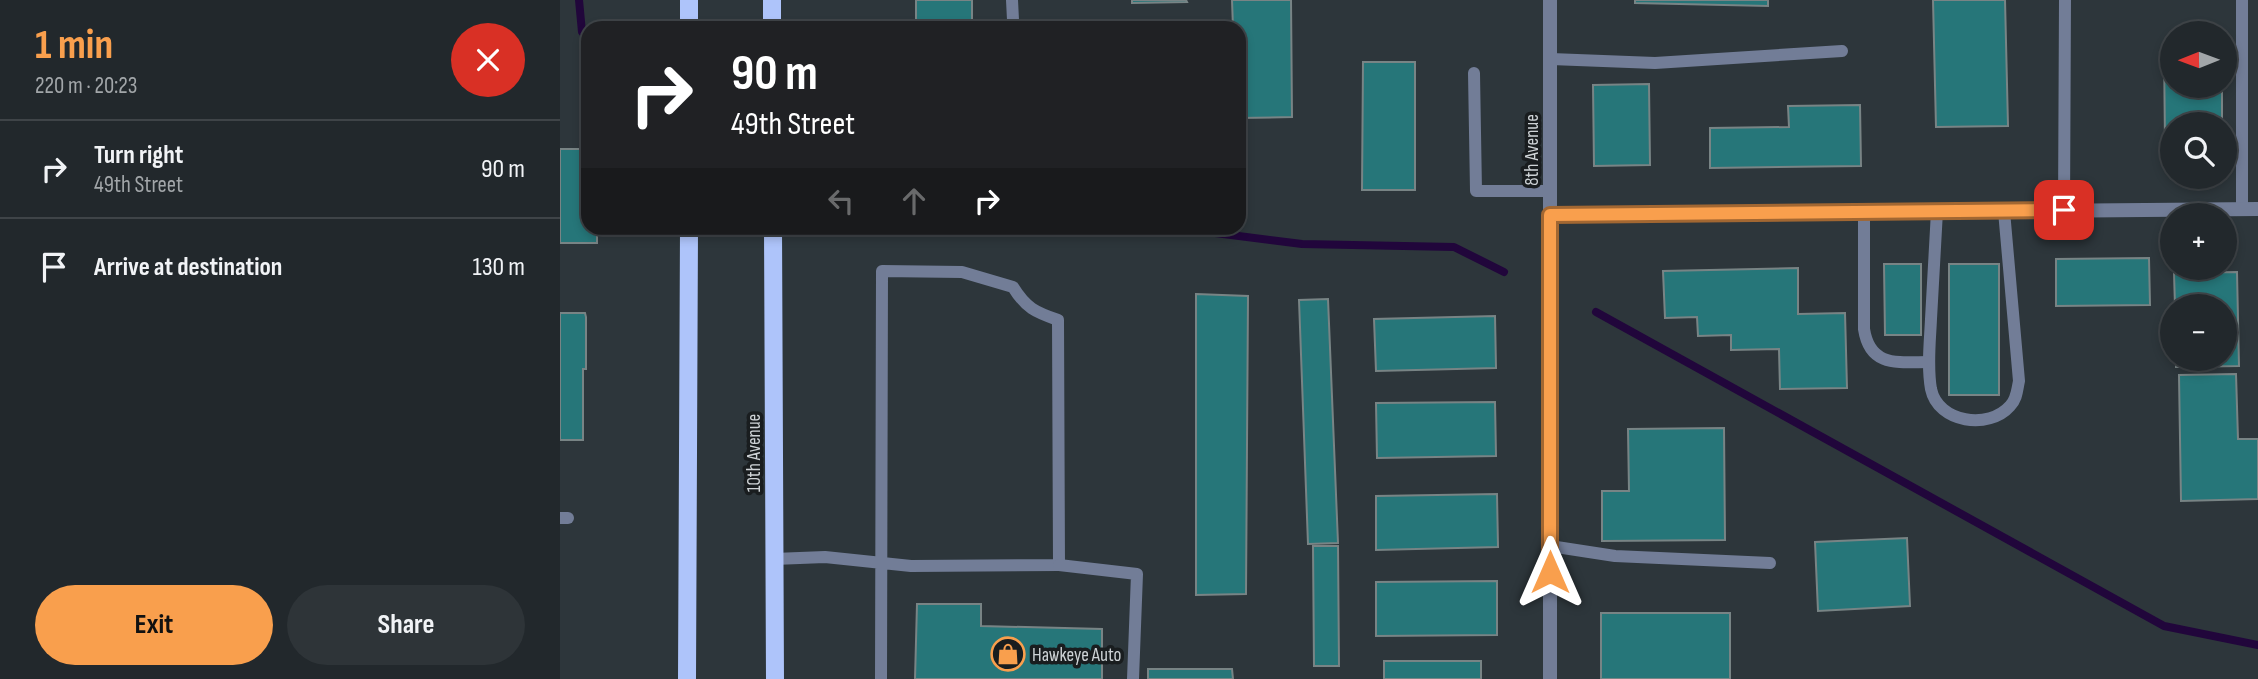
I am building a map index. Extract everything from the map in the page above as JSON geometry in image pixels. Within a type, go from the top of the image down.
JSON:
[{"type":"main road","points":[[689,0],[689,21]]},
{"type":"main road","points":[[772,0],[772,21]]},
{"type":"main road","points":[[687,679],[689,235]]},
{"type":"main road","name":"10th Avenue","points":[[773,235],[775,679]]},
{"type":"street","name":"8th Avenue","points":[[1550,0],[1550,679]]},
{"type":"street","points":[[1550,215],[2258,209]]},
{"type":"lane","points":[[1013,0],[1013,20]]},
{"type":"lane","points":[[2064,210],[2065,0]]},
{"type":"lane","points":[[2242,0],[2242,209]]},
{"type":"lane","points":[[1550,59],[1655,63],[1842,51]]},
{"type":"lane","points":[[1474,73],[1476,191],[1550,191]]},
{"type":"lane","points":[[1937,211],[1929,362],[1931,391],[1944,411],[1956,418],[1982,419],[2001,413],[2011,406],[2017,395],[2019,381],[2004,211]]},
{"type":"lane","points":[[1864,212],[1866,341],[1872,352],[1883,359],[1929,362]]},
{"type":"lane","points":[[881,679],[882,271],[962,272],[1013,287],[1022,302],[1035,312],[1058,320],[1059,565]]},
{"type":"lane","points":[[1550,546],[1615,556],[1770,563]]},
{"type":"lane","points":[[774,559],[825,557],[911,566],[1059,565],[1137,573],[1133,679]]},
{"type":"building","points":[[916,0],[972,0],[972,21],[916,21]]},
{"type":"building","points":[[1132,0],[1186,0],[1187,2],[1132,3]]},
{"type":"building","points":[[1232,0],[1291,0],[1292,117],[1246,118],[1246,21],[1233,21]]},
{"type":"building","points":[[1635,0],[1768,0],[1768,6],[1635,3]]},
{"type":"building","points":[[1933,0],[2005,0],[2008,126],[1936,127]]},
{"type":"building","points":[[1363,62],[1415,62],[1415,190],[1362,190]]},
{"type":"building","points":[[1649,84],[1650,165],[1594,166],[1593,85]]},
{"type":"building","points":[[2165,98],[2222,98],[2222,112],[2165,112]]},
{"type":"building","points":[[1860,105],[1861,166],[1710,168],[1710,128],[1789,127],[1788,106]]},
{"type":"building","points":[[560,149],[581,149],[581,235],[597,235],[597,243],[560,243]]},
{"type":"building","points":[[2149,258],[2150,305],[2056,306],[2056,259]]},
{"type":"building","points":[[1884,264],[1921,264],[1921,335],[1885,335]]},
{"type":"building","points":[[1949,264],[1999,264],[1999,395],[1949,395]]},
{"type":"building","points":[[1798,268],[1798,314],[1845,313],[1847,388],[1780,389],[1779,349],[1731,350],[1731,335],[1698,336],[1697,317],[1665,318],[1663,271]]},
{"type":"building","points":[[2237,272],[2239,366],[2237,294],[2175,294],[2174,280],[2237,280]]},
{"type":"building","points":[[1196,294],[1248,296],[1246,594],[1196,595]]},
{"type":"building","points":[[1328,299],[1338,543],[1308,544],[1299,300]]},
{"type":"building","points":[[560,313],[585,313],[586,317],[583,440],[560,440]]},
{"type":"building","points":[[1495,316],[1496,368],[1376,371],[1374,319]]},
{"type":"building","points":[[2236,374],[2238,439],[2258,439],[2258,499],[2181,501],[2179,375]]},
{"type":"building","points":[[1495,402],[1496,456],[1377,458],[1376,403]]},
{"type":"building","points":[[1724,428],[1725,540],[1602,541],[1602,491],[1629,491],[1628,429]]},
{"type":"building","points":[[1497,494],[1498,547],[1376,550],[1376,496]]},
{"type":"building","points":[[1907,538],[1910,606],[1818,611],[1815,542]]},
{"type":"building","points":[[1313,546],[1338,546],[1339,666],[1314,666]]},
{"type":"building","points":[[1497,581],[1497,635],[1376,636],[1376,582]]},
{"type":"building","name":"Hawkeye Auto","points":[[917,604],[981,604],[981,626],[1102,629],[1102,679],[915,679]]},
{"type":"building","points":[[1601,613],[1730,613],[1730,679],[1601,679]]},
{"type":"building","points":[[1384,661],[1481,661],[1481,679],[1384,679]]},
{"type":"building","points":[[1148,669],[1232,669],[1233,679],[1148,679]]},
{"type":"waterway","points":[[579,0],[581,21]]},
{"type":"waterway","points":[[1231,235],[1302,244],[1454,247],[1504,272]]},
{"type":"waterway","points":[[1596,312],[2164,626],[2258,645]]},
{"type":"place","name":"Hawkeye Auto","points":[[1008,654]]},
{"type":"route","points":[[1550,572],[1550,215],[2064,210]]}]
